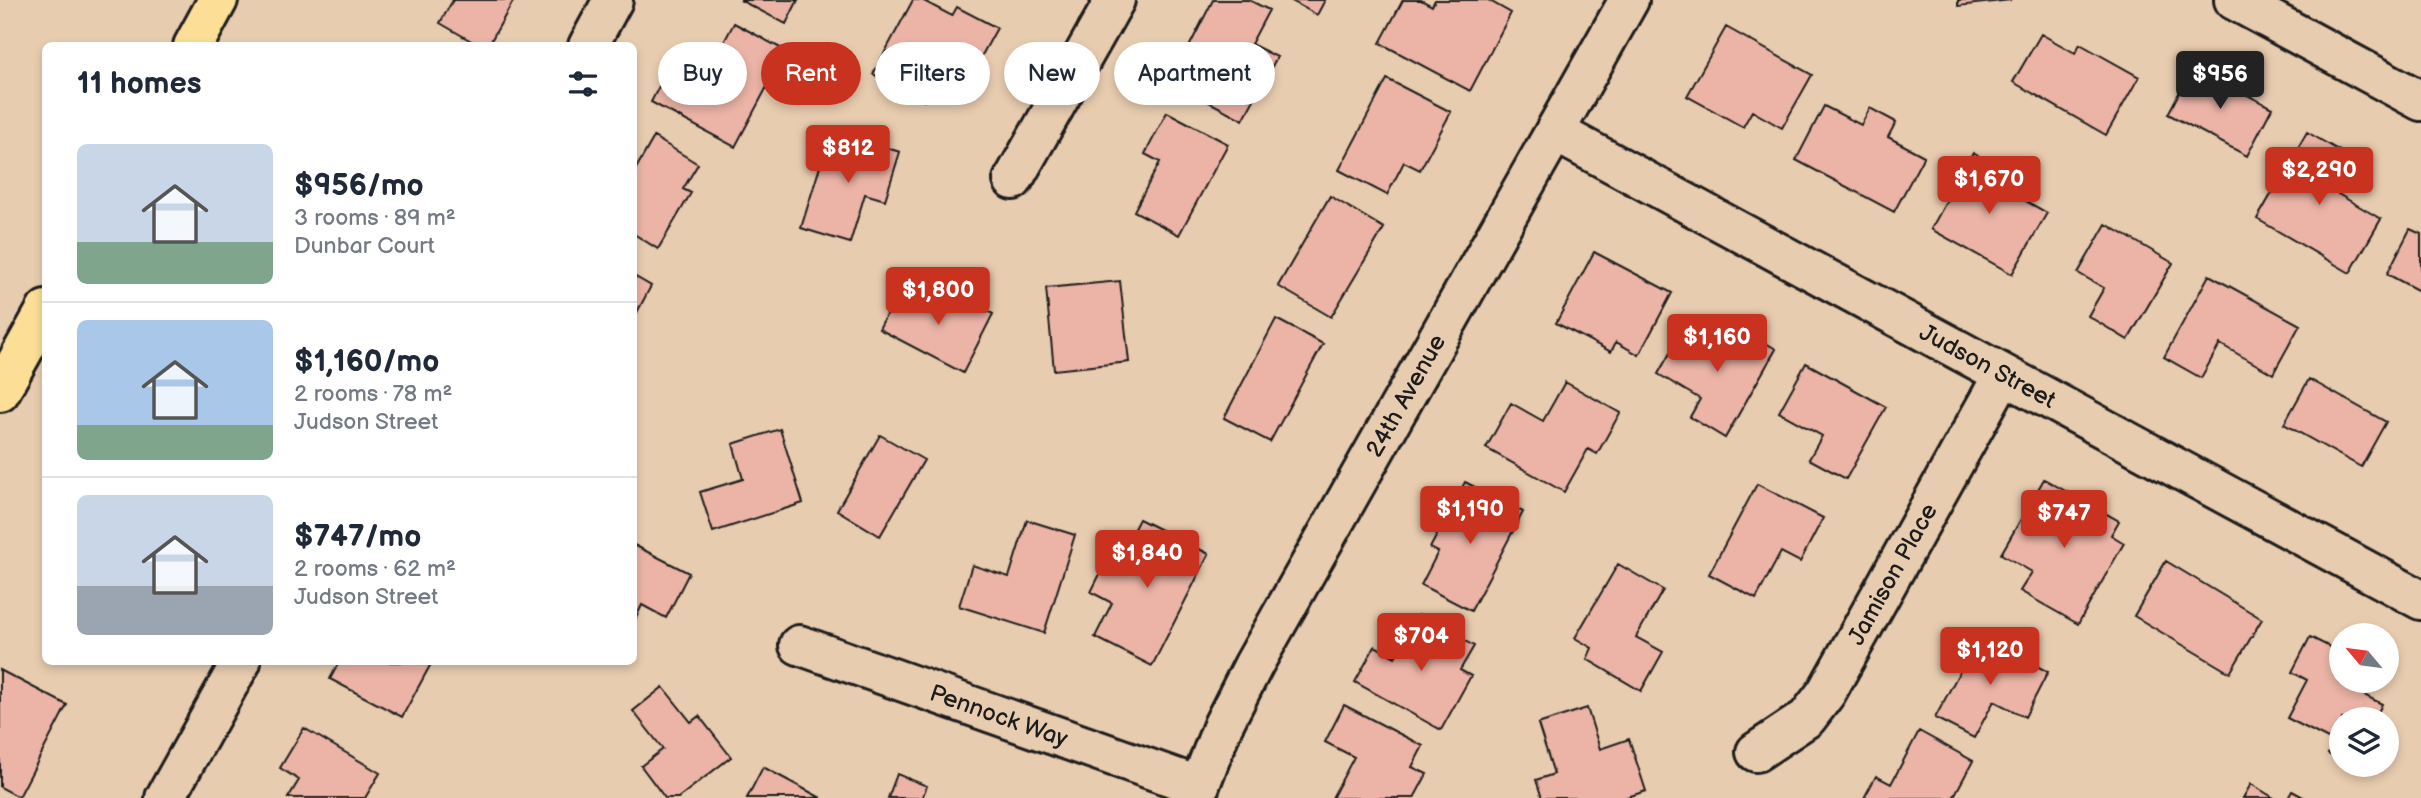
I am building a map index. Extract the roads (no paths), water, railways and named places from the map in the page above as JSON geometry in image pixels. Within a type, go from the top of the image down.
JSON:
[{"type":"main road","points":[[195,42],[218,0]]},
{"type":"main road","points":[[0,392],[42,317]]},
{"type":"street","points":[[590,42],[613,0]]},
{"type":"street","points":[[1013,180],[1115,0]]},
{"type":"street","name":"24th Avenue","points":[[1196,792],[1223,725],[1254,664],[1629,0]]},
{"type":"street","points":[[2234,0],[2421,101]]},
{"type":"street","name":"Judson Street","points":[[1555,132],[2421,600]]},
{"type":"street","name":"Jamison Place","points":[[1756,752],[1807,718],[1826,694],[2003,375]]},
{"type":"street","name":"Pennock Way","points":[[800,645],[1196,792]]},
{"type":"street","points":[[165,798],[239,665]]}]
